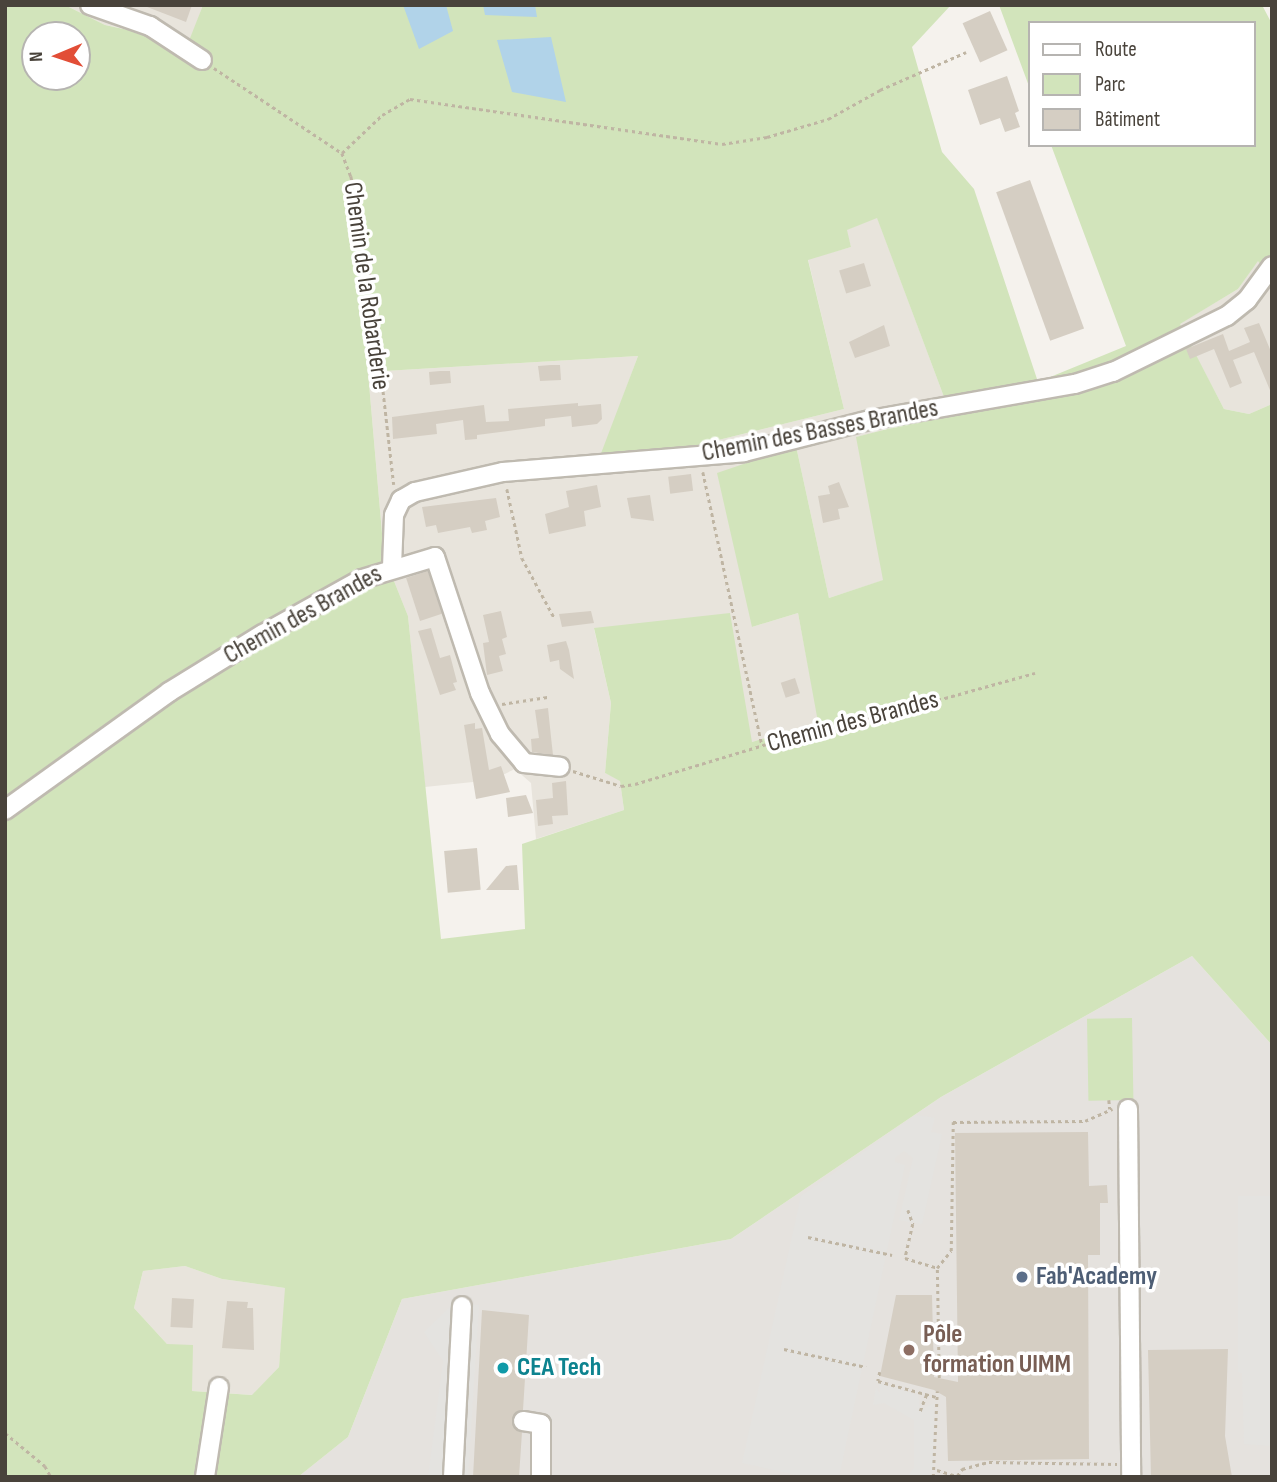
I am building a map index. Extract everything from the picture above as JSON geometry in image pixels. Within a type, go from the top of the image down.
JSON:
[{"type":"street","points":[[90,5],[150,26],[202,60]]},
{"type":"street","name":"Chemin des Basses Brandes","points":[[401,500],[415,492],[503,472],[744,452],[870,420],[1075,384],[1113,372],[1227,316],[1247,300],[1272,266]]},
{"type":"street","points":[[391,567],[394,515],[401,500]]},
{"type":"street","name":"Chemin des Brandes","points":[[5,810],[169,692],[263,634],[391,567],[435,557],[487,707],[500,734],[524,763],[560,767]]},
{"type":"street","points":[[1128,1109],[1131,1471]]},
{"type":"street","points":[[453,1477],[463,1306]]},
{"type":"street","points":[[205,1477],[219,1387]]},
{"type":"street","points":[[523,1421],[541,1424],[541,1477]]},
{"type":"path","points":[[342,153],[382,115],[410,99],[722,144],[767,137],[828,119],[880,90],[967,52]]},
{"type":"path","name":"Chemin de la Robarderie","points":[[202,60],[342,153],[360,216],[393,483],[401,500]]},
{"type":"path","points":[[699,456],[762,746]]},
{"type":"path","points":[[503,472],[522,558],[555,619]]},
{"type":"path","name":"Chemin des Brandes","points":[[560,767],[621,786],[1035,673]]},
{"type":"path","points":[[487,707],[547,697]]},
{"type":"path","points":[[1110,1100],[1110,1109]]},
{"type":"path","points":[[939,1378],[937,1268],[951,1251],[953,1122],[1085,1121],[1110,1109],[1128,1109]]},
{"type":"path","points":[[908,1210],[913,1224],[905,1258],[937,1268]]},
{"type":"path","points":[[808,1237],[892,1255]]},
{"type":"path","points":[[784,1349],[866,1367]]},
{"type":"path","points":[[880,1372],[878,1381],[937,1397]]},
{"type":"path","points":[[933,1477],[937,1470],[937,1391]]},
{"type":"path","points":[[920,1411],[926,1395]]},
{"type":"path","points":[[5,1433],[45,1466],[51,1477]]},
{"type":"path","points":[[937,1470],[958,1476],[962,1469],[989,1462],[1093,1461],[1131,1471]]},
{"type":"shaded area","points":[[65,5],[203,5],[190,41],[105,25]]},
{"type":"shaded area","points":[[877,217],[950,413],[857,437],[884,580],[829,598],[796,446],[752,627],[798,613],[819,722],[752,742],[594,629],[611,703],[605,773],[620,780],[624,810],[536,839],[531,783],[515,769],[492,780],[425,787],[408,616],[384,556],[368,372],[638,356],[601,456],[694,446],[844,409],[808,259],[851,247],[846,230]]},
{"type":"shaded area","points":[[1258,260],[1272,281],[1272,404],[1249,414],[1224,409],[1179,324],[1238,289]]},
{"type":"shaded area","points":[[1192,956],[1272,1045],[1272,1477],[298,1477],[348,1437],[402,1299],[731,1239],[941,1097]]},
{"type":"shaded area","points":[[916,1115],[935,1118],[931,1132],[942,1134],[922,1224],[899,1220],[913,1158],[904,1151],[895,1158],[895,1162],[905,1165],[839,1477],[806,1477],[742,1463],[801,1196]]},
{"type":"shaded area","points":[[1238,1196],[1272,1196],[1272,1446],[1244,1444],[1242,1373],[1238,1372]]},
{"type":"shaded area","points":[[185,1266],[222,1279],[286,1288],[279,1367],[253,1395],[192,1391],[167,1344],[134,1308],[143,1271]]},
{"type":"shaded area","points":[[454,1303],[479,1305],[468,1477],[428,1477],[443,1361],[424,1332]]},
{"type":"shaded area","points":[[879,1383],[918,1395],[920,1411],[934,1403],[933,1473],[925,1477],[907,1477],[914,1468],[914,1420],[884,1403],[873,1405],[876,1387],[880,1394]]},
{"type":"green space","points":[[5,5],[65,5],[105,25],[156,36],[185,51],[203,5],[951,5],[912,47],[942,152],[974,189],[1038,382],[1126,346],[1052,147],[1256,147],[1256,21],[1028,21],[1028,84],[999,5],[1262,5],[1272,24],[1272,281],[1258,261],[1238,289],[1180,324],[1224,409],[1249,414],[1272,404],[1272,1045],[1192,956],[941,1097],[731,1239],[402,1299],[348,1437],[298,1477],[5,1477]],"holes":[[[877,218],[950,413],[856,437],[883,580],[829,598],[796,446],[717,473],[752,627],[798,613],[818,722],[752,742],[730,613],[594,628],[611,703],[605,773],[620,781],[624,810],[522,844],[525,929],[441,939],[408,616],[384,556],[368,372],[638,356],[600,456],[694,446],[844,409],[808,260],[851,247],[847,230]],[[185,1266],[222,1279],[285,1288],[279,1367],[252,1395],[192,1391],[193,1345],[167,1344],[134,1308],[143,1271]]]},
{"type":"green space","points":[[1132,1018],[1133,1100],[1088,1101],[1087,1019]]},
{"type":"water","points":[[403,5],[446,5],[453,31],[419,49]]},
{"type":"water","points":[[483,5],[535,5],[537,17],[485,15]]},
{"type":"water","points":[[551,37],[566,102],[512,92],[497,40]]},
{"type":"building","points":[[142,5],[192,5],[186,22]]},
{"type":"building","points":[[990,11],[1007,50],[980,62],[963,23]]},
{"type":"building","points":[[1007,76],[1019,111],[1015,113],[1020,127],[1005,132],[1000,118],[980,125],[968,90]]},
{"type":"building","points":[[1030,180],[1084,328],[1050,341],[996,192]]},
{"type":"building","points":[[864,263],[871,286],[846,294],[839,271]]},
{"type":"building","points":[[1259,323],[1272,354],[1272,395],[1254,352],[1233,360],[1242,383],[1230,388],[1214,349],[1190,359],[1186,349],[1223,334],[1229,351],[1250,342],[1244,328]]},
{"type":"building","points":[[884,325],[890,346],[855,358],[849,342]]},
{"type":"building","points":[[560,365],[561,380],[540,381],[538,366]]},
{"type":"building","points":[[450,371],[451,383],[430,385],[429,372]]},
{"type":"building","points":[[578,403],[578,406],[601,404],[602,419],[597,424],[572,427],[571,416],[545,419],[545,426],[477,435],[477,439],[465,440],[463,420],[436,424],[437,434],[393,439],[392,417],[484,405],[486,422],[509,421],[508,409]]},
{"type":"building","points":[[691,474],[693,491],[670,494],[668,477]]},
{"type":"building","points":[[839,482],[849,507],[838,509],[840,519],[823,523],[818,496],[830,494],[828,486]]},
{"type":"building","points":[[597,485],[601,507],[584,511],[586,526],[549,534],[545,514],[569,507],[566,491]]},
{"type":"building","points":[[650,495],[654,521],[631,518],[627,498]]},
{"type":"building","points":[[496,498],[500,517],[485,521],[487,530],[472,533],[470,527],[438,533],[436,525],[426,527],[422,507]]},
{"type":"building","points":[[428,571],[442,614],[420,621],[406,578]]},
{"type":"building","points":[[501,611],[507,637],[502,639],[506,654],[499,656],[503,671],[487,675],[483,643],[489,642],[483,615]]},
{"type":"building","points":[[591,611],[594,623],[562,627],[559,614]]},
{"type":"building","points":[[431,628],[440,658],[450,655],[457,682],[453,683],[456,690],[440,695],[418,631]]},
{"type":"building","points":[[566,641],[574,679],[560,669],[559,660],[550,662],[547,645]]},
{"type":"building","points":[[795,678],[800,693],[786,698],[781,683]]},
{"type":"building","points":[[548,708],[553,755],[532,752],[531,739],[539,738],[535,710]]},
{"type":"building","points":[[475,723],[475,729],[482,728],[489,770],[501,766],[510,792],[476,799],[464,725]]},
{"type":"building","points":[[566,781],[568,815],[552,816],[553,824],[538,826],[536,800],[553,798],[552,783]]},
{"type":"building","points":[[526,795],[533,813],[508,817],[506,798]]},
{"type":"building","points":[[477,848],[481,890],[448,893],[444,851]]},
{"type":"building","points":[[517,865],[519,890],[486,890],[506,866]]},
{"type":"building","name":"Fab'Academy","points":[[1088,1132],[1089,1186],[1107,1185],[1108,1203],[1100,1203],[1100,1255],[1088,1255],[1089,1459],[948,1461],[946,1397],[934,1390],[880,1376],[896,1295],[932,1295],[934,1377],[958,1382],[955,1133]]},
{"type":"building","points":[[172,1298],[194,1299],[192,1328],[170,1327]]},
{"type":"building","points":[[227,1301],[248,1302],[247,1308],[253,1308],[254,1350],[222,1348]]},
{"type":"building","name":"CEA Tech","points":[[482,1310],[529,1315],[523,1410],[512,1420],[522,1432],[519,1477],[473,1477]]},
{"type":"building","points":[[1228,1349],[1225,1436],[1232,1477],[1151,1477],[1148,1350]]},
{"type":"place","name":"Fab'Academy","points":[[1022,1277]]},
{"type":"place","name":"Pôle formation UIMM","points":[[909,1350]]},
{"type":"place","name":"CEA Tech","points":[[503,1368]]}]
